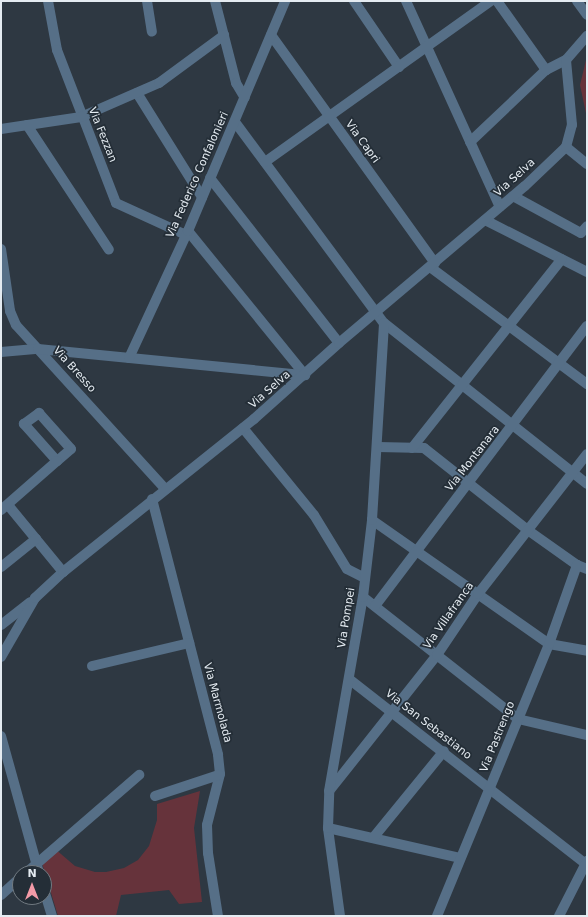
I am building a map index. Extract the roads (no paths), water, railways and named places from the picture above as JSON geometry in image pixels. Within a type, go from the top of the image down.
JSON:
[{"type":"street","name":"Via Fezzan","points":[[48,1],[57,50],[116,203],[187,233]]},
{"type":"street","points":[[147,1],[152,32]]},
{"type":"street","points":[[215,1],[236,83],[245,98]]},
{"type":"street","name":"Via Federico Confalonieri","points":[[129,358],[187,233],[285,1]]},
{"type":"street","points":[[354,1],[399,66]]},
{"type":"street","points":[[265,162],[491,1]]},
{"type":"street","points":[[497,1],[546,70]]},
{"type":"street","points":[[577,1],[587,15]]},
{"type":"street","points":[[408,2],[500,207]]},
{"type":"street","points":[[1,129],[82,117],[159,83],[224,35]]},
{"type":"street","name":"Via Capri","points":[[271,35],[432,265],[509,326],[587,384]]},
{"type":"street","points":[[470,142],[546,70],[566,60],[587,36]]},
{"type":"street","points":[[566,60],[572,125],[566,147],[587,164]]},
{"type":"street","points":[[137,93],[202,197]]},
{"type":"street","points":[[235,122],[384,323],[513,427],[587,484]]},
{"type":"street","points":[[26,126],[109,250]]},
{"type":"street","name":"Via Selva","points":[[1,656],[35,598],[63,572],[243,428],[305,375],[339,343],[513,196],[566,147]]},
{"type":"street","points":[[210,178],[339,343]]},
{"type":"street","points":[[513,196],[581,233],[587,226]]},
{"type":"street","points":[[485,220],[587,272]]},
{"type":"street","points":[[187,233],[305,375]]},
{"type":"street","name":"Via Bresso","points":[[1,249],[12,318],[38,349],[165,489]]},
{"type":"street","points":[[412,448],[562,259]]},
{"type":"street","name":"Via Pompei","points":[[340,916],[328,828],[329,791],[363,597],[372,520],[378,447],[384,323]]},
{"type":"street","name":"Via Montanara","points":[[375,606],[513,427],[587,326]]},
{"type":"street","points":[[1,352],[38,349],[305,375]]},
{"type":"street","points":[[57,461],[24,424],[39,412],[71,449],[4,507],[36,539],[63,572]]},
{"type":"street","points":[[243,428],[314,515],[347,569],[365,578]]},
{"type":"street","points":[[378,447],[424,448],[468,485],[529,531],[582,567]]},
{"type":"street","name":"Via Villafranca","points":[[329,791],[437,655],[478,594],[529,531],[587,454]]},
{"type":"street","name":"Via Marmolada","points":[[152,500],[218,754],[219,775],[207,825],[208,853],[218,916]]},
{"type":"street","points":[[372,520],[549,644],[587,651]]},
{"type":"street","points":[[1,567],[36,539]]},
{"type":"street","name":"Via Pastrengo","points":[[437,916],[582,567]]},
{"type":"street","points":[[363,597],[518,719],[587,735]]},
{"type":"street","points":[[1,625],[35,598]]},
{"type":"street","points":[[92,666],[189,643]]},
{"type":"street","name":"Via San Sebastiano","points":[[349,679],[444,751],[489,789],[586,863]]},
{"type":"street","points":[[1,736],[37,865]]},
{"type":"street","points":[[373,838],[444,751]]},
{"type":"street","points":[[41,865],[139,775]]},
{"type":"street","points":[[155,796],[219,775]]},
{"type":"street","points":[[328,828],[460,858]]},
{"type":"street","points":[[559,916],[586,863]]},
{"type":"street","points":[[1,894],[12,885]]},
{"type":"street","points":[[49,905],[52,916]]}]
